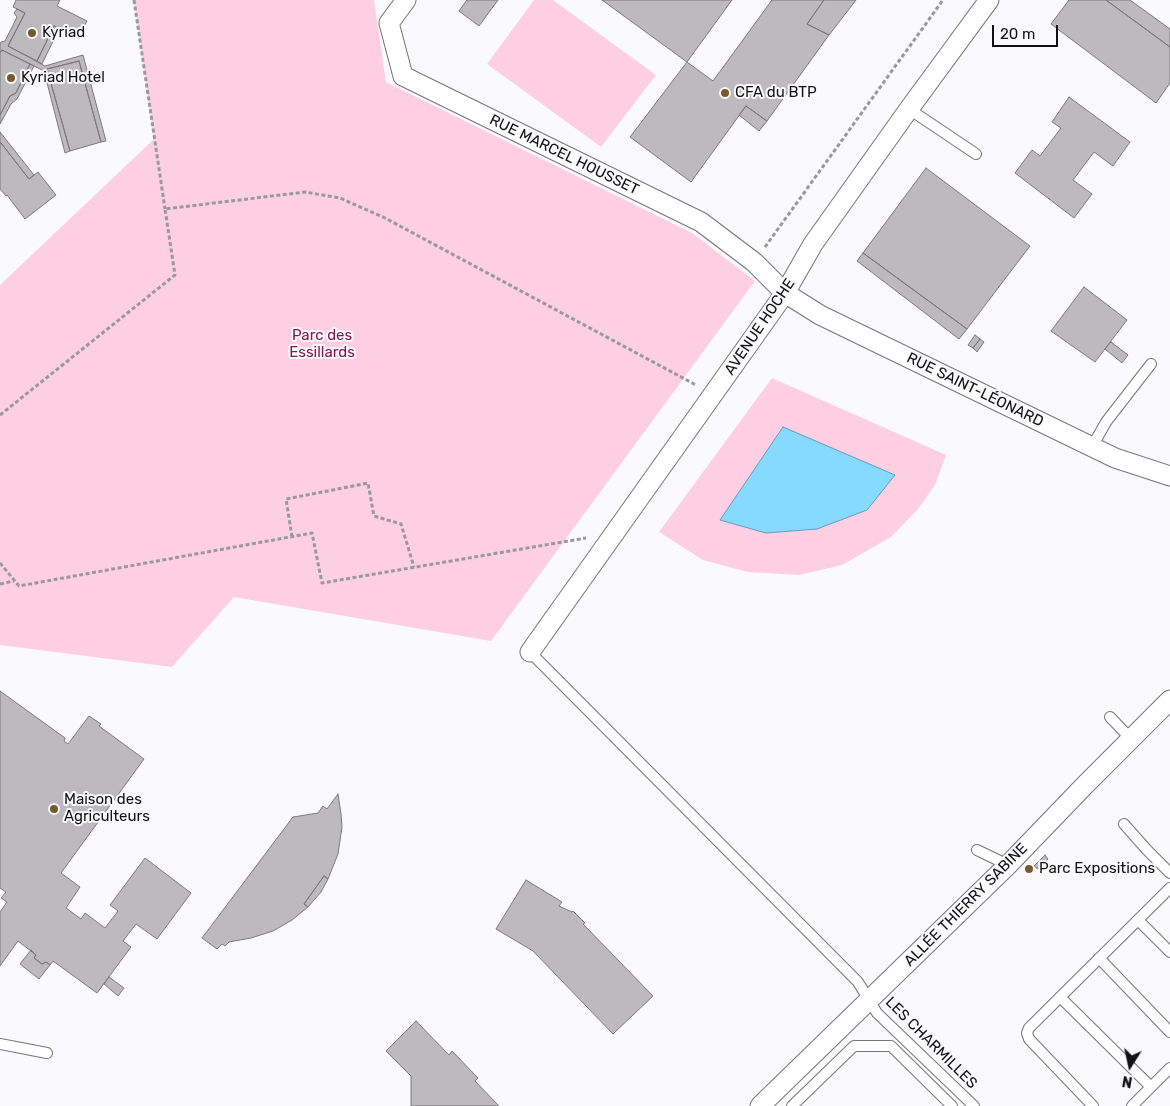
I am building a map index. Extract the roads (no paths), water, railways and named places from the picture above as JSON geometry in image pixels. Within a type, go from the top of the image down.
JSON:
[{"type":"street","name":"RUE MARCEL HOUSSET","points":[[406,0],[390,23],[403,76],[701,222],[754,262],[786,293]]},
{"type":"street","name":"AVENUE HOCHE","points":[[530,652],[786,293],[813,244],[909,108],[989,0]]},
{"type":"street","name":"RUE SAINT-LÉONARD","points":[[786,293],[820,315],[1115,458],[1170,476]]},
{"type":"street","name":"ALLÉE THIERRY SABINE","points":[[760,1106],[1008,866],[1170,700]]},
{"type":"lane","points":[[909,108],[976,154]]},
{"type":"lane","points":[[1092,446],[1106,422],[1151,364]]},
{"type":"lane","name":"LES CHARMILLES","points":[[530,652],[858,982],[877,1013],[974,1106]]},
{"type":"lane","points":[[1110,717],[1131,739]]},
{"type":"lane","points":[[1124,824],[1170,873]]},
{"type":"lane","points":[[977,850],[1008,866]]},
{"type":"lane","points":[[1093,1106],[1029,1040],[1027,1032],[1170,888]]},
{"type":"lane","points":[[1138,920],[1170,952]]},
{"type":"lane","points":[[1099,958],[1170,1032]]},
{"type":"lane","points":[[1060,997],[1152,1087]]},
{"type":"lane","points":[[0,1044],[47,1053]]},
{"type":"lane","points":[[792,1106],[854,1046],[891,1046],[952,1106]]},
{"type":"lane","points":[[1132,1106],[1170,1068]]},
{"type":"water","points":[[783,427],[895,475],[867,510],[817,529],[766,533],[720,520]]},
{"type":"place","name":"Kyriad","points":[[32,33]]},
{"type":"place","name":"Kyriad Hotel","points":[[11,78]]},
{"type":"place","name":"CFA du BTP","points":[[725,93]]},
{"type":"place","name":"Maison des Agriculteurs","points":[[54,809]]},
{"type":"place","name":"Parc Expositions","points":[[1029,869]]},
{"type":"park label","name":"Parc des Essillards","points":[[322,344]]}]
